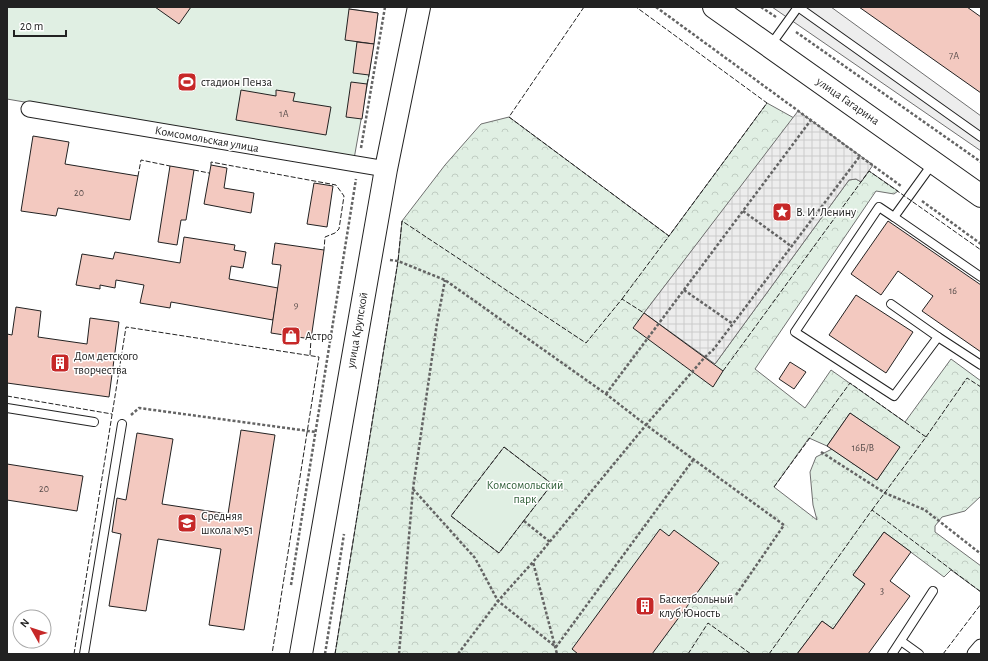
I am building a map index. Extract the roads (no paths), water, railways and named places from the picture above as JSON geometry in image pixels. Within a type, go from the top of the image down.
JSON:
[{"type":"main road","name":"улица Крупской","points":[[301,654],[386,169],[420,7]]},
{"type":"main road","name":"улица Гагарина","points":[[714,7],[981,196]]},
{"type":"street","name":"Комсомольская улица","points":[[29,109],[386,169]]},
{"type":"street","points":[[975,654],[981,647]]},
{"type":"lane","points":[[770,46],[798,7],[981,137]]},
{"type":"lane","points":[[894,217],[933,162]]},
{"type":"lane","points":[[938,338],[894,396],[795,332],[880,207],[981,277]]},
{"type":"lane","points":[[891,304],[938,338],[981,365]]},
{"type":"lane","points":[[7,408],[94,422]]},
{"type":"lane","points":[[84,654],[122,424]]},
{"type":"lane","points":[[892,654],[933,591]]},
{"type":"lane","points":[[901,641],[919,654]]},
{"type":"place","name":"стадион Пенза","points":[[187,82]]},
{"type":"place","name":"В. И. Ленину","points":[[782,212]]},
{"type":"place","name":"Астро","points":[[291,336]]},
{"type":"place","name":"Дом детского творчества","points":[[60,363]]},
{"type":"place","name":"Средняя школа №51","points":[[187,523]]},
{"type":"place","name":"Баскетбольный клуб Юность","points":[[645,606]]},
{"type":"park label","name":"Комсомольский парк","points":[[525,492]]}]
